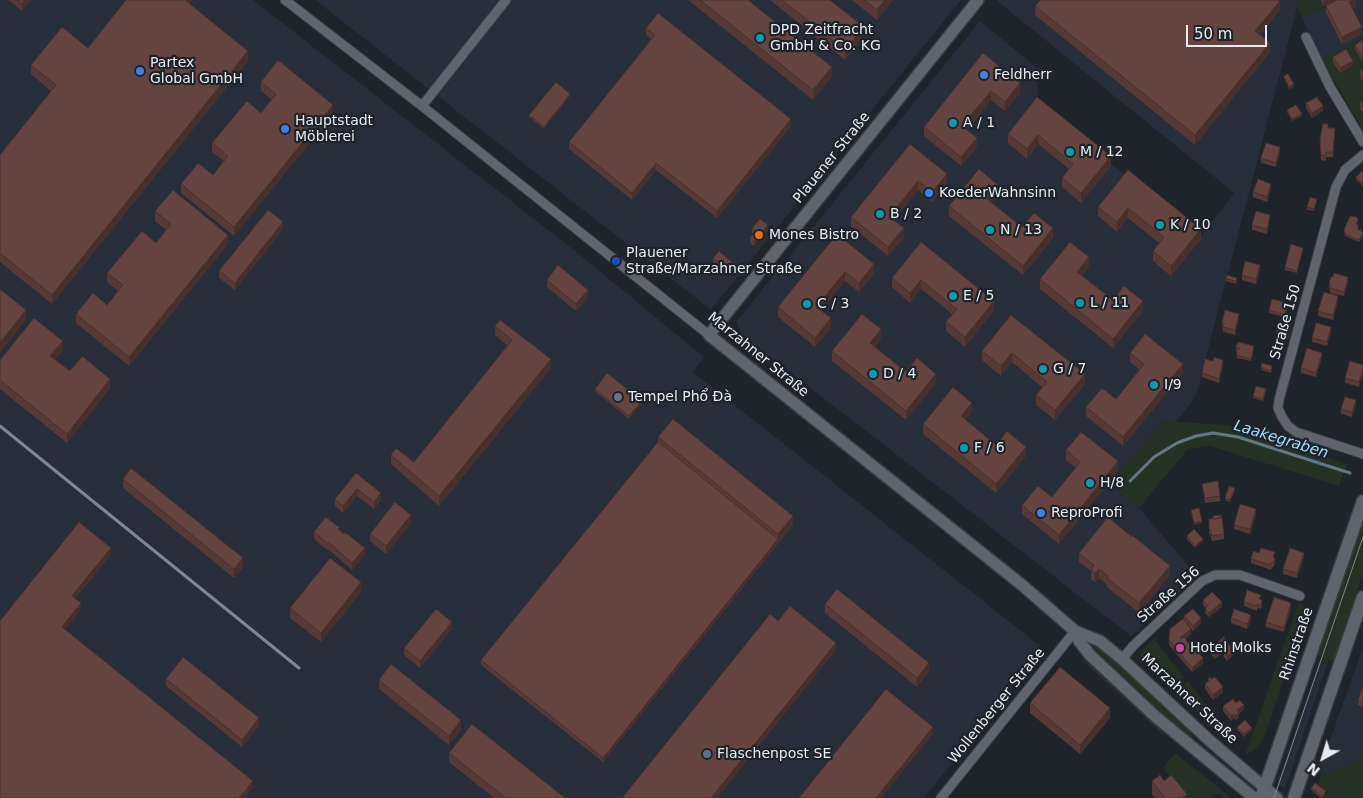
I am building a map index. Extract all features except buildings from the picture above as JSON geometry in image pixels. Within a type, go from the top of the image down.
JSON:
[{"type":"main road","name":"Rhinstraße","points":[[1262,792],[1363,501]]},
{"type":"main road","points":[[1294,798],[1363,597]]},
{"type":"street","name":"Marzahner Straße","points":[[285,0],[422,106],[1025,587],[1075,631],[1100,642],[1122,659],[1262,792],[1277,798]]},
{"type":"street","points":[[422,106],[506,0]]},
{"type":"street","name":"Plauener Straße","points":[[709,335],[978,0]]},
{"type":"street","points":[[1306,37],[1330,87],[1363,142]]},
{"type":"street","name":"Straße 150","points":[[1363,155],[1345,170],[1336,187],[1278,408],[1288,426],[1296,432],[1363,454]]},
{"type":"street","name":"Straße 156","points":[[1122,659],[1133,646],[1202,581],[1215,574],[1240,575],[1300,596]]},
{"type":"street","name":"Marzahner Straße","points":[[1075,631],[1079,641],[1090,655],[1149,710],[1254,798]]},
{"type":"street","name":"Wollenberger Straße","points":[[941,798],[1075,631]]},
{"type":"shaded area","points":[[0,0],[253,0],[574,250],[704,357],[693,372],[1044,649],[924,798],[0,798]]},
{"type":"shaded area","points":[[315,0],[961,0],[711,310]]},
{"type":"shaded area","points":[[998,0],[1299,0],[1196,396],[1176,422],[1162,421],[1109,485],[1139,508],[1197,576],[1131,636],[742,335],[736,322],[980,21],[1035,66],[1039,105],[1201,236],[1234,193]]},
{"type":"shaded area","points":[[1341,0],[1363,0],[1363,39],[1322,60],[1302,17]]},
{"type":"shaded area","points":[[1363,647],[1363,756],[1345,767],[1321,775],[1317,770],[1330,740]]},
{"type":"shaded area","points":[[1319,660],[1327,664],[1285,789],[1277,784]]},
{"type":"green space","points":[[1299,0],[1341,0],[1302,17],[1297,6]]},
{"type":"green space","points":[[1363,39],[1363,129],[1322,60]]},
{"type":"green space","points":[[1162,421],[1227,425],[1347,464],[1339,486],[1210,446],[1188,449],[1139,508],[1109,485]]},
{"type":"green space","points":[[1363,518],[1363,573],[1334,662],[1329,660],[1327,664],[1319,660],[1321,656],[1316,654]]},
{"type":"green space","points":[[1299,602],[1310,610],[1265,735],[1258,747],[1247,754],[1246,753]]},
{"type":"green space","points":[[1154,639],[1184,677],[1173,687],[1140,656],[1141,651]]},
{"type":"green space","points":[[1096,646],[1126,670],[1165,706],[1189,731],[1193,738],[1191,740],[1182,734],[1092,650]]},
{"type":"green space","points":[[1084,658],[1165,733],[1163,735],[1082,660]]},
{"type":"green space","points":[[1188,681],[1208,707],[1200,714],[1177,691]]},
{"type":"green space","points":[[1211,710],[1226,728],[1224,730],[1229,736],[1225,739],[1203,718]]},
{"type":"green space","points":[[1175,753],[1232,798],[1224,798],[1219,794],[1215,794],[1211,798],[1187,798],[1163,768]]},
{"type":"green space","points":[[1363,756],[1363,798],[1323,798],[1328,792],[1318,784],[1321,775],[1345,767]]},
{"type":"waterway","name":"Laakegraben","points":[[1130,481],[1154,457],[1177,443],[1196,436],[1213,433],[1238,437],[1350,473]]},
{"type":"tram line","points":[[1274,798],[1363,537]]},
{"type":"railway","points":[[0,426],[299,668]]},
{"type":"place","name":"DPD Zeitfracht GmbH & Co. KG","points":[[760,38]]},
{"type":"place","name":"Partex Global GmbH","points":[[140,71]]},
{"type":"place","name":"Feldherr","points":[[984,75]]},
{"type":"place","name":"A / 1","points":[[953,123]]},
{"type":"place","name":"Hauptstadt Möblerei","points":[[285,129]]},
{"type":"place","name":"M / 12","points":[[1070,152]]},
{"type":"place","name":"KoederWahnsinn","points":[[929,193]]},
{"type":"place","name":"B / 2","points":[[880,214]]},
{"type":"place","name":"K / 10","points":[[1160,225]]},
{"type":"place","name":"N / 13","points":[[990,230]]},
{"type":"place","name":"Mones Bistro","points":[[759,235]]},
{"type":"place","name":"Plauener Straße/Marzahner Straße","points":[[616,261]]},
{"type":"place","name":"E / 5","points":[[953,296]]},
{"type":"place","name":"L / 11","points":[[1080,303]]},
{"type":"place","name":"C / 3","points":[[807,304]]},
{"type":"place","name":"G / 7","points":[[1043,369]]},
{"type":"place","name":"D / 4","points":[[873,374]]},
{"type":"place","name":"I/9","points":[[1154,385]]},
{"type":"place","name":"Tempel Phổ Đà","points":[[618,397]]},
{"type":"place","name":"F / 6","points":[[964,448]]},
{"type":"place","name":"H/8","points":[[1090,483]]},
{"type":"place","name":"ReproProfi","points":[[1041,513]]},
{"type":"place","name":"Hotel Molks","points":[[1180,648]]},
{"type":"place","name":"Flaschenpost SE","points":[[707,754]]}]
